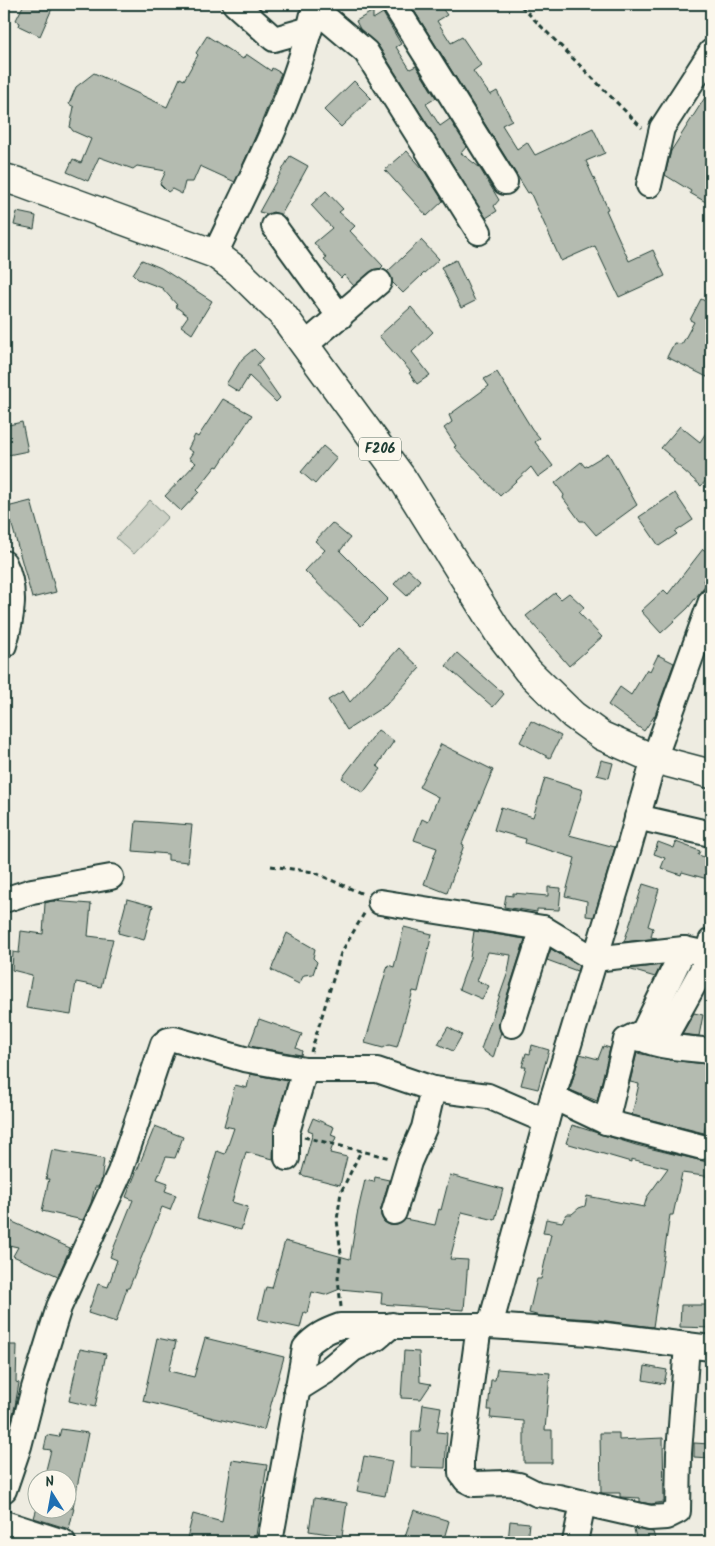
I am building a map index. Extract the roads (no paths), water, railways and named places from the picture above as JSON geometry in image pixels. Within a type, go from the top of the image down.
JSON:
[{"type":"main road","name":"F206","points":[[4,178],[215,254],[238,271],[282,314],[402,478],[498,632],[528,671],[572,715],[602,736],[654,760],[711,774]]},
{"type":"street","points":[[235,4],[274,39],[313,14]]},
{"type":"street","points":[[394,4],[505,182]]},
{"type":"street","points":[[313,14],[366,52],[479,232]]},
{"type":"street","points":[[215,254],[287,100],[313,14]]},
{"type":"street","points":[[649,185],[662,128],[711,52]]},
{"type":"street","points":[[274,226],[340,317]]},
{"type":"street","points":[[304,346],[379,282]]},
{"type":"street","points":[[4,563],[12,583],[9,628],[4,646]]},
{"type":"street","points":[[688,1345],[678,1511],[666,1517],[650,1518],[537,1494],[519,1485],[507,1483],[474,1484],[466,1480],[461,1473],[461,1458],[485,1326],[654,760],[711,601]]},
{"type":"street","points":[[637,817],[711,834]]},
{"type":"street","points":[[4,900],[32,891],[111,877]]},
{"type":"street","points":[[380,902],[543,928],[594,959],[701,948]]},
{"type":"street","points":[[512,1025],[543,928]]},
{"type":"street","points":[[650,1042],[701,948]]},
{"type":"street","points":[[606,1122],[626,1040],[636,1036],[650,1042],[711,1051]]},
{"type":"street","points":[[4,1490],[11,1444],[34,1388],[59,1307],[120,1172],[163,1044],[168,1040],[174,1038],[244,1059],[305,1070],[378,1070],[433,1089],[488,1096],[546,1121]]},
{"type":"street","points":[[287,1158],[287,1132],[305,1070]]},
{"type":"street","points":[[394,1212],[409,1162],[424,1128],[433,1089]]},
{"type":"street","points":[[553,1097],[606,1122],[702,1147]]},
{"type":"street","points":[[353,1349],[365,1325]]},
{"type":"street","points":[[296,1390],[328,1370],[353,1349],[377,1338],[392,1325]]},
{"type":"street","points":[[270,1542],[305,1348],[313,1338],[340,1326],[485,1326],[589,1333],[711,1348]]},
{"type":"street","points":[[639,1339],[686,1372]]},
{"type":"street","points":[[575,1542],[583,1503]]},
{"type":"street","points":[[4,1523],[63,1542]]}]
